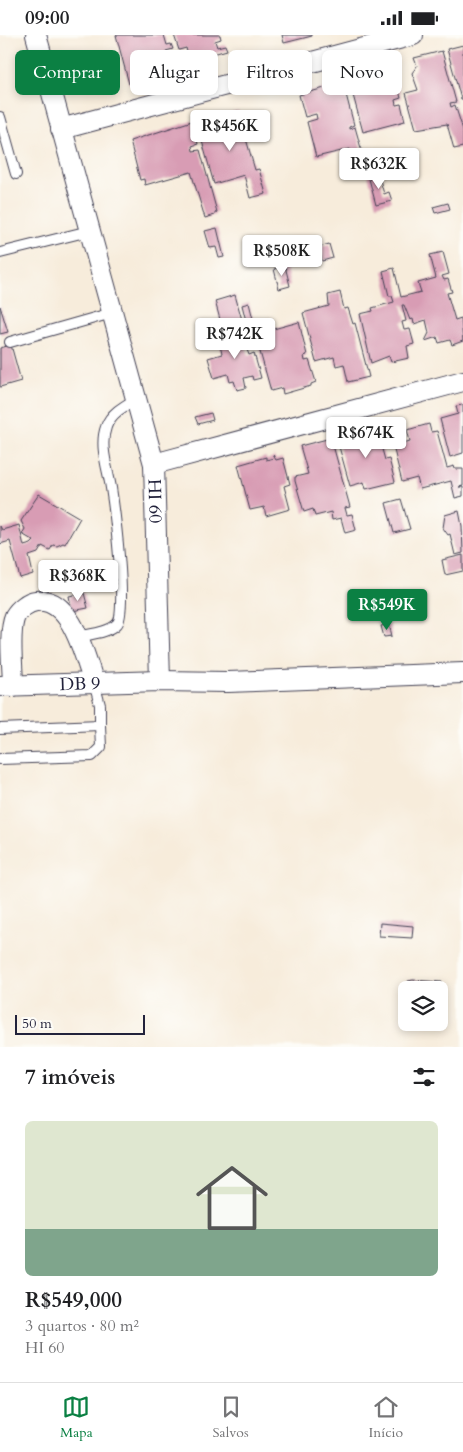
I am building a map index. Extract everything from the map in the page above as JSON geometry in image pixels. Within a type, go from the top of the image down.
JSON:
[{"type":"street","name":"HI 60","points":[[36,35],[154,464],[160,681]]},
{"type":"street","points":[[61,129],[413,35]]},
{"type":"street","points":[[154,464],[463,381]]},
{"type":"street","points":[[6,686],[6,639],[15,616],[21,608],[35,601],[52,603],[64,613],[72,624],[94,683]]},
{"type":"street","points":[[160,681],[228,682],[463,673]]},
{"type":"street","name":"DB 9","points":[[6,686],[160,681]]},
{"type":"lane","points":[[0,117],[16,174]]},
{"type":"lane","points":[[0,253],[89,231]]},
{"type":"lane","points":[[10,342],[112,313]]},
{"type":"lane","points":[[78,637],[104,630],[117,624],[120,619],[122,607],[121,583],[111,489],[104,447],[106,427],[113,415],[136,399]]},
{"type":"lane","points":[[0,759],[92,756],[100,747],[100,705],[94,683]]},
{"type":"lane","points":[[0,729],[100,725]]},
{"type":"building","points":[[116,35],[164,35],[167,45],[171,44],[173,49],[130,50],[129,84]]},
{"type":"building","points":[[174,35],[220,35],[221,39],[215,41],[217,47],[225,45],[227,50],[218,53],[218,50],[187,50],[186,48],[179,50]]},
{"type":"building","points":[[282,35],[312,35],[312,36],[284,43]]},
{"type":"building","points":[[463,45],[463,99],[461,99],[447,49]]},
{"type":"building","points":[[442,51],[456,102],[450,103],[451,107],[455,105],[463,130],[463,147],[454,149],[447,124],[416,129],[406,93],[418,90],[412,73],[417,66],[414,58]]},
{"type":"building","points":[[322,89],[322,95],[346,95],[354,125],[349,127],[349,129],[355,127],[366,166],[355,169],[350,149],[316,157],[307,122],[317,119],[316,114],[305,117],[299,95],[312,95],[312,91]]},
{"type":"building","points":[[353,95],[400,95],[401,98],[395,100],[396,105],[401,104],[405,121],[363,132]]},
{"type":"building","points":[[238,111],[255,170],[259,169],[266,194],[250,198],[244,175],[214,184],[197,123]]},
{"type":"building","points":[[192,121],[198,144],[192,146],[193,151],[200,150],[217,212],[215,215],[205,218],[191,172],[145,185],[144,179],[140,180],[130,141]]},
{"type":"building","points":[[378,173],[384,194],[389,192],[392,201],[376,205],[368,175]]},
{"type":"building","points":[[448,203],[450,209],[435,213],[433,207]]},
{"type":"building","points":[[217,228],[224,257],[219,258],[216,247],[210,248],[205,231]]},
{"type":"building","points":[[329,244],[333,258],[322,261],[319,247]]},
{"type":"building","points":[[443,252],[449,274],[442,276],[444,280],[448,279],[452,292],[447,293],[455,320],[461,318],[463,341],[452,345],[450,340],[439,343],[437,337],[425,341],[429,333],[426,320],[414,324],[413,319],[410,320],[404,305],[402,305],[406,321],[402,322],[404,330],[410,329],[414,344],[407,346],[409,358],[391,362],[389,356],[371,363],[360,314],[373,311],[372,308],[394,302],[392,296],[389,296],[383,271],[394,268],[401,297],[421,292],[418,283],[436,278],[430,255]]},
{"type":"building","points":[[285,266],[290,286],[279,289],[274,269]]},
{"type":"building","points":[[340,292],[344,309],[348,308],[353,324],[355,323],[369,377],[348,382],[344,364],[336,366],[334,357],[316,362],[303,313],[329,306],[328,295]]},
{"type":"building","points":[[235,295],[242,320],[222,327],[215,301]]},
{"type":"building","points":[[249,303],[255,327],[248,329],[242,305]]},
{"type":"building","points":[[0,306],[8,332],[0,334]]},
{"type":"building","points":[[299,322],[307,355],[304,356],[305,361],[309,360],[316,382],[311,384],[311,386],[283,394],[282,388],[271,391],[255,334]]},
{"type":"building","points":[[242,331],[243,334],[246,333],[249,346],[246,347],[249,355],[254,353],[261,378],[253,380],[252,376],[244,378],[246,388],[237,390],[234,381],[230,382],[228,374],[214,378],[208,358],[222,354],[218,337]]},
{"type":"building","points":[[11,345],[21,381],[0,387],[0,348]]},
{"type":"building","points":[[463,405],[463,453],[450,457],[440,419],[458,414],[456,406]]},
{"type":"building","points":[[211,413],[213,420],[198,424],[195,417]]},
{"type":"building","points":[[429,424],[431,432],[437,431],[447,468],[454,466],[455,469],[463,469],[463,486],[459,487],[463,487],[463,496],[455,498],[451,481],[420,489],[417,478],[402,482],[393,446],[410,441],[407,430]]},
{"type":"building","points":[[376,426],[378,433],[383,431],[386,441],[380,442],[385,460],[389,459],[395,482],[366,489],[364,482],[350,486],[338,443],[355,438],[353,432]]},
{"type":"building","points":[[331,438],[350,507],[345,508],[347,515],[352,514],[356,530],[345,533],[341,518],[332,520],[331,512],[315,516],[313,509],[304,512],[295,481],[295,477],[308,474],[300,446]]},
{"type":"building","points":[[273,455],[276,460],[283,458],[290,484],[284,486],[290,509],[266,516],[264,507],[250,510],[238,465],[266,457],[266,460],[274,458]]},
{"type":"building","points":[[39,494],[80,518],[65,544],[53,545],[50,550],[42,546],[38,553],[29,556],[33,574],[20,578],[10,541],[0,544],[0,526],[2,530],[19,525],[24,546],[31,544],[34,541],[22,534],[25,529],[21,521]]},
{"type":"building","points":[[401,499],[410,529],[394,533],[386,503]]},
{"type":"building","points":[[459,511],[462,526],[463,553],[455,555],[450,534],[448,535],[443,528],[445,515]]},
{"type":"building","points":[[463,555],[463,571],[445,575],[442,560]]},
{"type":"building","points":[[84,593],[88,608],[72,611],[69,596]]},
{"type":"building","points":[[389,624],[392,636],[384,637],[381,626]]},
{"type":"building","points":[[380,923],[413,926],[412,938],[379,936]]}]
